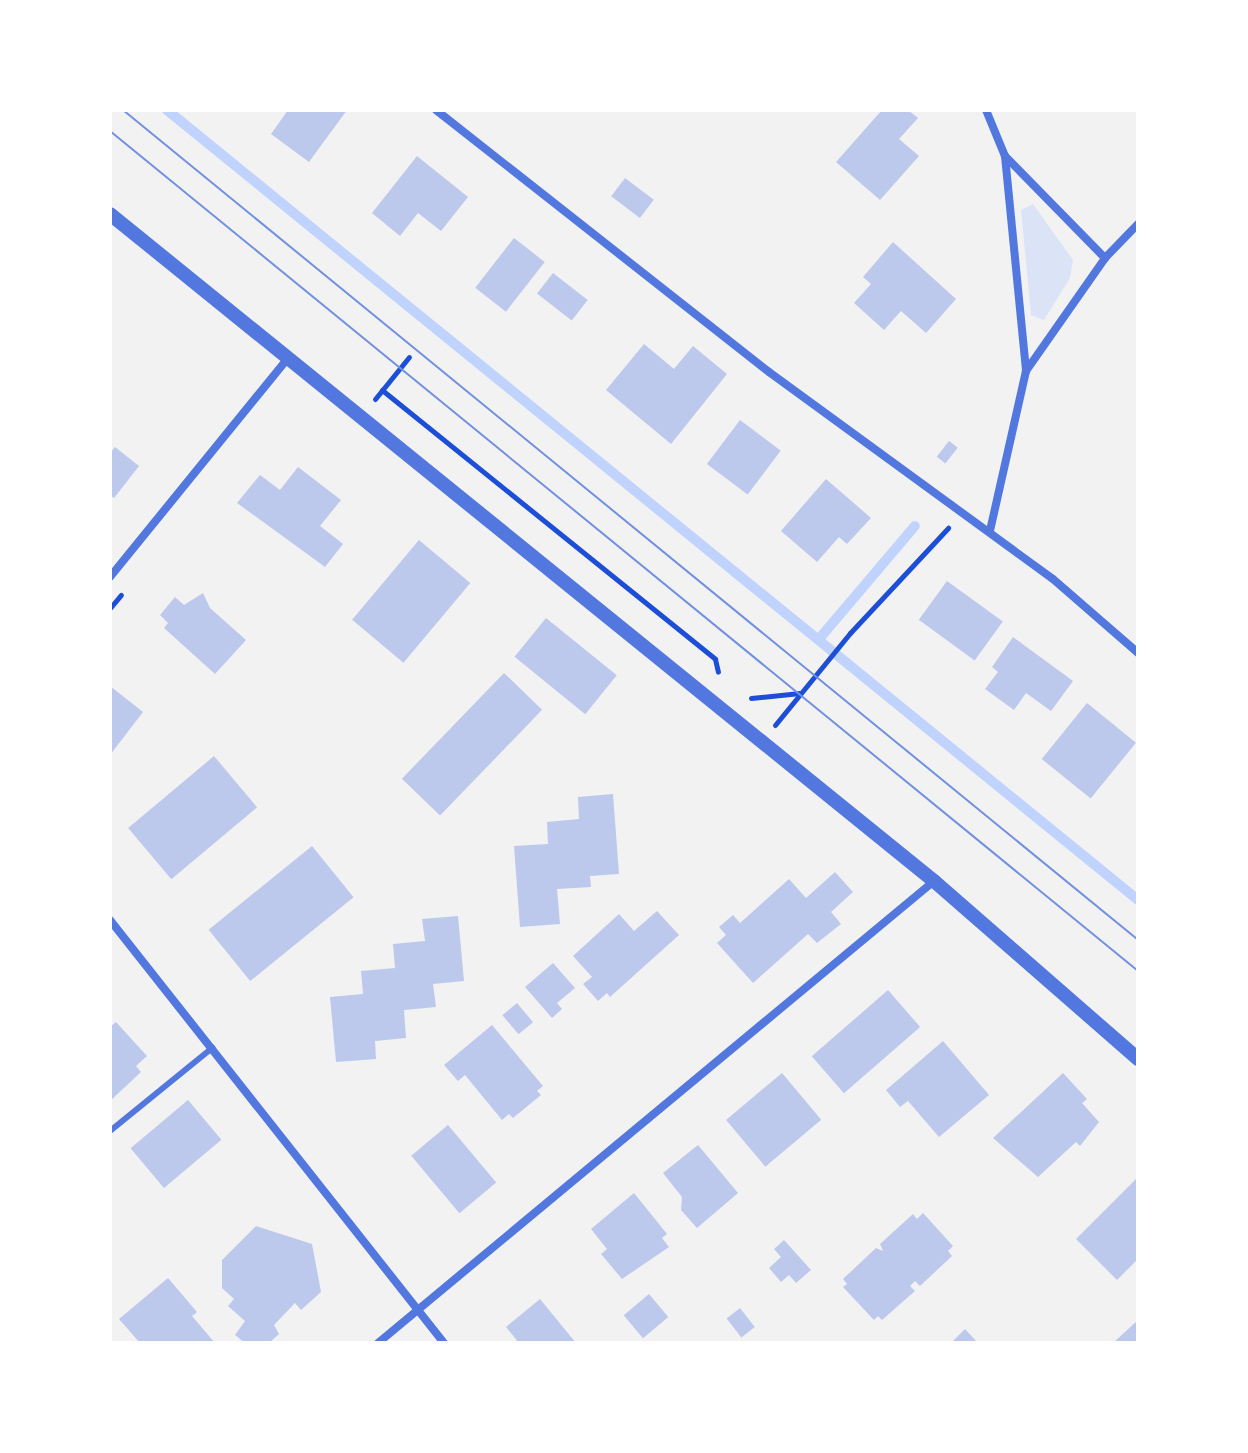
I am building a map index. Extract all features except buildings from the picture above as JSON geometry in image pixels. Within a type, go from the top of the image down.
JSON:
[{"type":"street","points":[[436,110],[769,372],[990,531],[1137,650]]},
{"type":"street","points":[[986,110],[1005,156],[1026,371],[990,531]]},
{"type":"street","points":[[1005,156],[1105,258]]},
{"type":"street","points":[[110,214],[934,881],[1138,1059]]},
{"type":"street","points":[[1026,371],[1105,258],[1138,224]]},
{"type":"street","points":[[110,577],[288,358]]},
{"type":"street","points":[[378,1343],[934,881]]},
{"type":"street","points":[[110,920],[444,1343]]},
{"type":"lane","points":[[110,1131],[212,1048]]},
{"type":"path","points":[[382,390],[715,659],[716,671],[726,679]]},
{"type":"path","points":[[762,742],[819,668],[962,511]]},
{"type":"path","points":[[745,694],[755,701],[800,693]]},
{"type":"shaded area","points":[[1033,204],[1073,260],[1070,278],[1044,320],[1031,315],[1021,210]]},
{"type":"waterway","points":[[167,110],[1138,900]]},
{"type":"waterway","points":[[819,639],[915,526]]},
{"type":"tram line","points":[[123,110],[1138,940]]},
{"type":"tram line","points":[[110,131],[1138,971]]}]
